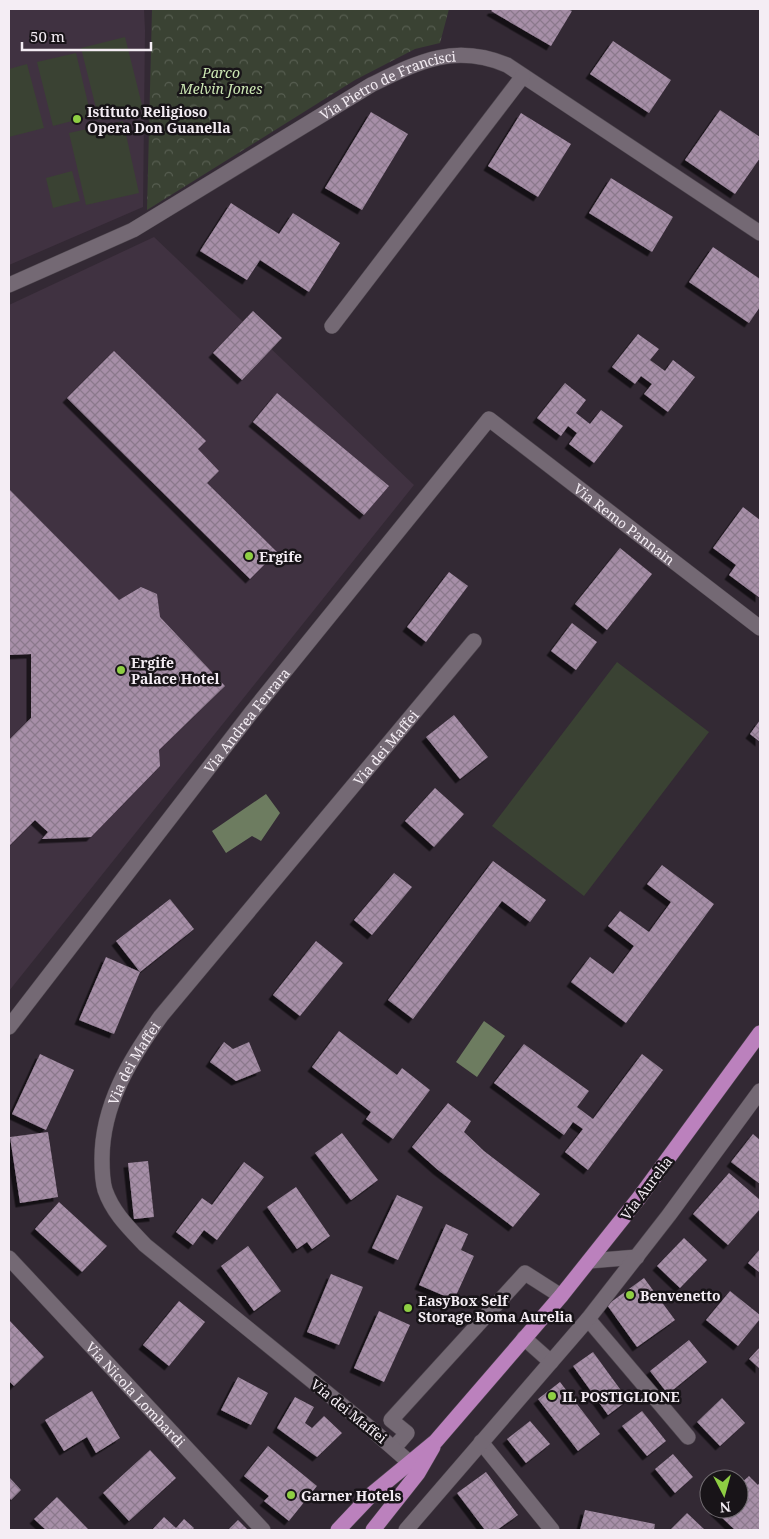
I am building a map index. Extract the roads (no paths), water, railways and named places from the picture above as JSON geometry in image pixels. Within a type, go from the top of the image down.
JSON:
[{"type":"main road","name":"Via Aurelia","points":[[373,1530],[418,1473],[436,1441],[561,1296],[639,1198],[760,1033]]},
{"type":"main road","name":"Via Aurelia","points":[[338,1530],[373,1493],[436,1441]]},
{"type":"street","name":"Via Pietro de Francisci","points":[[9,286],[133,230],[372,85],[409,66],[451,56],[485,57],[501,63],[760,233]]},
{"type":"street","points":[[332,326],[523,76]]},
{"type":"street","name":"Via Remo Pannain","points":[[488,419],[760,628]]},
{"type":"street","name":"Via Andrea Ferrara","points":[[9,1027],[251,713],[488,419]]},
{"type":"street","name":"Via dei Maffei","points":[[409,1462],[145,1245],[126,1226],[111,1204],[104,1188],[102,1146],[110,1110],[121,1081],[139,1047],[161,1016],[474,641]]},
{"type":"street","points":[[406,1530],[588,1319],[637,1257],[760,1092]]},
{"type":"street","points":[[589,1261],[637,1257]]},
{"type":"street","name":"Via Nicola Lombardi","points":[[9,1258],[263,1530]]},
{"type":"street","points":[[394,1448],[407,1433],[391,1420],[525,1273],[561,1296]]},
{"type":"street","points":[[588,1319],[688,1438]]},
{"type":"street","points":[[524,1338],[551,1362]]},
{"type":"street","points":[[481,1442],[552,1530]]},
{"type":"place","name":"Istituto Religioso Opera Don Guanella","points":[[77,119]]},
{"type":"place","name":"Ergife","points":[[249,556]]},
{"type":"place","name":"Ergife Palace Hotel","points":[[121,670]]},
{"type":"place","name":"Benvenetto","points":[[630,1295]]},
{"type":"place","name":"EasyBox Self Storage Roma Aurelia","points":[[408,1308]]},
{"type":"place","name":"IL POSTIGLIONE","points":[[552,1396]]},
{"type":"place","name":"Garner Hotels","points":[[291,1495]]},
{"type":"park label","name":"Parco Melvin Jones","points":[[221,80]]}]
